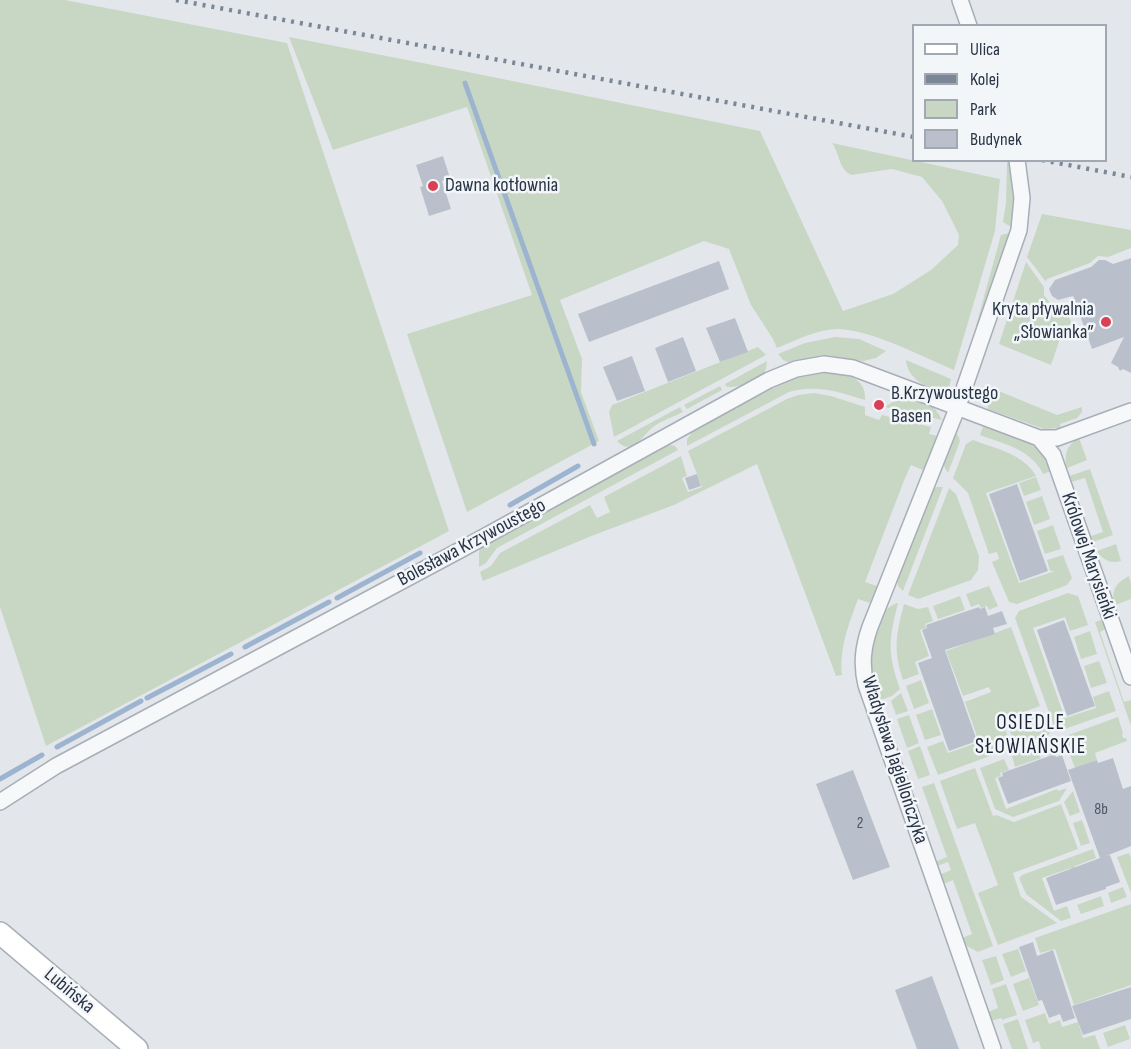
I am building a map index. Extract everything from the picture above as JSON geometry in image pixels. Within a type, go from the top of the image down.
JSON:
[{"type":"main road","name":"Lubińska","points":[[0,933],[137,1049]]},
{"type":"street","points":[[960,0],[968,24]]},
{"type":"street","name":"Władysława Jagiellończyka","points":[[993,1049],[863,671],[863,658],[867,634],[958,406],[1019,230],[1022,198],[1017,162]]},
{"type":"street","name":"Bolesława Krzywoustego","points":[[0,802],[56,766],[796,369],[824,364],[853,368],[1039,438]]},
{"type":"street","points":[[1039,438],[1057,438],[1131,411]]},
{"type":"street","name":"Królowej Marysieńki","points":[[1039,438],[1053,455],[1131,677]]},
{"type":"green space","points":[[0,0],[65,0],[287,43],[449,531],[46,746],[0,607]]},
{"type":"green space","points":[[289,37],[760,131],[843,311],[893,294],[931,270],[958,245],[959,235],[942,201],[922,177],[892,169],[851,175],[841,165],[832,143],[912,160],[912,162],[1000,179],[995,231],[954,370],[882,339],[839,329],[815,333],[777,348],[751,305],[729,249],[704,241],[560,300],[582,359],[581,392],[599,441],[467,512],[407,334],[532,295],[467,107],[333,150]]},
{"type":"green space","points":[[1007,162],[1010,162],[1013,194],[1011,227],[1003,222]]},
{"type":"green space","points":[[1042,214],[1131,230],[1131,248],[1108,257],[1098,256],[1090,263],[1047,279],[1046,282],[1027,257]]},
{"type":"green space","points":[[1010,233],[977,334],[974,333],[1001,235]]},
{"type":"green space","points":[[1026,262],[1044,287],[1044,295],[1050,303],[1066,310],[1072,324],[1064,327],[1051,365],[999,344]]},
{"type":"green space","points":[[835,337],[859,339],[886,351],[876,358],[863,361],[826,355],[790,363],[778,354],[805,343]]},
{"type":"green space","points":[[758,347],[766,355],[614,437],[609,412],[612,405]]},
{"type":"green space","points":[[906,360],[951,379],[949,388],[934,388],[921,383],[910,373]]},
{"type":"green space","points":[[767,361],[766,368],[759,379],[747,385],[734,387],[727,387],[725,384]]},
{"type":"green space","points":[[826,371],[847,375],[858,381],[865,392],[865,400],[818,389],[789,392],[687,446],[687,439],[694,430],[791,379]]},
{"type":"green space","points":[[720,386],[722,390],[687,409],[684,405]]},
{"type":"green space","points":[[989,387],[1057,415],[1082,407],[1082,412],[1077,418],[1060,424],[1061,428],[1044,429],[988,409]]},
{"type":"green space","points":[[814,393],[865,407],[865,415],[879,420],[882,415],[931,427],[929,434],[938,436],[923,470],[911,465],[905,478],[865,582],[877,586],[870,603],[858,599],[848,627],[843,646],[842,675],[836,676],[757,464],[674,505],[483,581],[480,572],[491,566],[500,553],[590,505],[597,518],[610,512],[604,497],[681,456],[687,476],[682,478],[688,492],[702,487],[688,451],[787,399]]},
{"type":"green space","points":[[905,397],[928,403],[942,420],[885,407]]},
{"type":"green space","points":[[680,407],[683,412],[655,426],[632,446],[627,447],[617,441]]},
{"type":"green space","points":[[984,424],[1015,435],[1032,445],[1040,451],[1051,471],[1043,474],[1031,459],[1016,448],[980,435]]},
{"type":"green space","points":[[955,433],[960,441],[948,473],[942,463]]},
{"type":"green space","points":[[1079,438],[1087,460],[1067,468],[1067,450]]},
{"type":"green space","points":[[973,440],[1016,457],[1031,468],[1036,476],[986,493],[1019,583],[1055,571],[1050,571],[1047,560],[1063,555],[1072,578],[1067,585],[1017,604],[1009,602],[992,562],[999,559],[997,552],[989,554],[968,493],[953,478],[966,444]]},
{"type":"green space","points":[[667,444],[675,446],[678,450],[497,548],[486,563],[479,567],[481,546]]},
{"type":"green space","points":[[1090,469],[1113,535],[1093,542],[1091,536],[1103,532],[1085,478],[1071,482],[1069,476]]},
{"type":"green space","points":[[1036,477],[1041,490],[1024,496],[1019,483]]},
{"type":"green space","points":[[943,487],[903,591],[898,586],[897,580],[931,490]]},
{"type":"green space","points":[[949,488],[956,494],[979,556],[978,570],[971,580],[918,599],[908,595]]},
{"type":"green space","points":[[1042,496],[1050,519],[1034,525],[1026,502]]},
{"type":"green space","points":[[1053,525],[1061,549],[1045,554],[1037,531]]},
{"type":"green space","points":[[1116,544],[1121,561],[1107,560],[1097,551]]},
{"type":"green space","points":[[1129,576],[1131,599],[1115,605],[1114,591],[1121,581]]},
{"type":"green space","points":[[989,586],[998,606],[989,610],[987,606],[981,608],[979,604],[971,607],[966,594]]},
{"type":"green space","points":[[1068,593],[1078,596],[1088,625],[1070,631],[1065,617],[1033,628],[1065,718],[1096,708],[1093,697],[1109,691],[1116,711],[1056,732],[1015,618],[1019,611]]},
{"type":"green space","points":[[960,596],[965,610],[938,619],[933,606]]},
{"type":"green space","points":[[898,603],[891,655],[900,689],[892,696],[878,701],[872,685],[871,650],[877,625],[890,607]]},
{"type":"green space","points":[[904,604],[918,609],[928,607],[933,621],[925,624],[926,628],[920,630],[929,656],[915,662],[919,674],[903,680],[898,660],[897,642]]},
{"type":"green space","points":[[1104,619],[1107,628],[1100,632],[1124,702],[1131,700],[1131,726],[1095,622]]},
{"type":"green space","points":[[1011,627],[1040,706],[1002,720],[1012,748],[938,775],[927,747],[943,741],[948,753],[979,742],[965,702],[991,692],[989,687],[963,696],[946,651]]},
{"type":"green space","points":[[1090,631],[1097,654],[1081,659],[1074,637]]},
{"type":"green space","points":[[1099,661],[1107,683],[1091,688],[1084,666]]},
{"type":"green space","points":[[921,680],[929,703],[914,709],[906,686]]},
{"type":"green space","points":[[901,693],[908,711],[896,715],[891,701]]},
{"type":"green space","points":[[932,709],[941,735],[925,740],[916,715]]},
{"type":"green space","points":[[1032,712],[1040,718],[1044,716],[1050,734],[1016,747],[1009,729],[1015,727],[1015,720]]},
{"type":"green space","points":[[909,715],[919,743],[907,748],[897,719]]},
{"type":"green space","points":[[1118,717],[1123,738],[1127,741],[1095,753],[1097,760],[1075,768],[1063,737]]},
{"type":"green space","points":[[1058,739],[1063,753],[1047,756],[1043,744]]},
{"type":"green space","points":[[920,746],[930,775],[918,779],[908,751]]},
{"type":"green space","points":[[1037,747],[1041,758],[1015,767],[1012,756]]},
{"type":"green space","points":[[1004,759],[1009,770],[1000,773],[1001,776],[995,778],[1006,809],[1057,789],[1058,791],[1067,788],[1059,801],[1013,817],[995,809],[980,768]]},
{"type":"green space","points":[[975,768],[993,816],[1014,822],[1061,804],[1078,849],[1013,873],[1021,897],[1057,923],[998,945],[978,893],[998,885],[975,823],[957,829],[940,781]]},
{"type":"green space","points":[[934,783],[993,946],[978,952],[965,945],[962,938],[972,934],[953,880],[943,884],[939,875],[951,870],[948,862],[937,866],[935,862],[947,857],[922,787]]},
{"type":"green space","points":[[1073,791],[1080,812],[1070,816],[1064,802]]},
{"type":"green space","points":[[1082,820],[1090,843],[1081,846],[1073,823]]},
{"type":"green space","points":[[1093,849],[1096,858],[1075,866],[1075,869],[1071,868],[1042,878],[1054,911],[1067,906],[1071,918],[1061,921],[1026,894],[1019,878],[1022,875]]},
{"type":"green space","points":[[1129,853],[1131,858],[1131,893],[1117,857]]},
{"type":"green space","points":[[1123,887],[1127,897],[1111,903],[1108,893]]},
{"type":"green space","points":[[1101,896],[1104,906],[1081,914],[1077,905]]},
{"type":"green space","points":[[1131,904],[1131,985],[1074,1005],[1055,949],[1040,953],[1035,938]]},
{"type":"green space","points":[[1018,949],[1026,971],[1011,977],[1002,954]]},
{"type":"green space","points":[[996,956],[1004,980],[991,985],[982,960]]},
{"type":"green space","points":[[1029,978],[1039,1005],[1023,1011],[1013,984]]},
{"type":"green space","points":[[1006,984],[1017,1015],[991,1021],[988,1012],[998,1008],[992,989]]},
{"type":"green space","points":[[1045,1013],[1049,1024],[1060,1020],[1062,1027],[1078,1022],[1083,1038],[1095,1035],[1100,1049],[1041,1049],[1039,1041],[1033,1043],[1025,1020]]},
{"type":"green space","points":[[1018,1019],[1028,1049],[1012,1049],[1003,1024]]},
{"type":"green space","points":[[1125,1025],[1130,1039],[1108,1047],[1103,1033]]},
{"type":"building","name":"Dawna kotłownia","points":[[443,156],[450,178],[442,181],[451,209],[429,216],[416,165]]},
{"type":"building","name":"Kryta pływalnia „Słowianka”","points":[[1131,258],[1131,373],[1123,369],[1120,371],[1111,363],[1124,337],[1092,349],[1073,296],[1058,300],[1052,296],[1049,289],[1055,280],[1091,267],[1099,260],[1113,264]]},
{"type":"building","points":[[719,261],[729,289],[589,342],[578,314]]},
{"type":"building","points":[[735,318],[748,352],[720,362],[706,328]]},
{"type":"building","points":[[683,337],[696,371],[668,382],[655,348]]},
{"type":"building","points":[[632,356],[645,391],[617,401],[603,367]]},
{"type":"building","points":[[697,474],[701,486],[689,490],[685,478]]},
{"type":"building","points":[[1017,484],[1048,571],[1020,581],[989,494]]},
{"type":"building","points":[[979,607],[980,609],[985,607],[988,616],[1002,611],[1007,624],[993,628],[995,634],[945,650],[977,741],[949,751],[918,663],[932,658],[922,630],[927,628],[926,625]]},
{"type":"building","points":[[1064,620],[1095,706],[1067,716],[1037,630]]},
{"type":"building","points":[[1055,754],[1056,757],[1062,755],[1071,781],[1008,804],[998,778],[1003,776],[1002,773]]},
{"type":"building","points":[[1113,758],[1123,789],[1131,786],[1131,846],[1106,856],[1110,855],[1120,882],[1106,889],[1056,905],[1046,878],[1100,858],[1068,770],[1097,760],[1098,763]]},
{"type":"building","points":[[853,770],[890,867],[853,880],[816,784]]},
{"type":"building","points":[[1033,942],[1037,956],[1053,950],[1075,1018],[1063,1022],[1060,1014],[1049,1018],[1042,1000],[1038,1001],[1019,947]]},
{"type":"building","points":[[932,976],[959,1049],[917,1049],[895,990]]},
{"type":"building","points":[[1131,987],[1131,1019],[1083,1035],[1072,1006]]},
{"type":"waterway","points":[[465,83],[594,444]]},
{"type":"waterway","points":[[510,505],[578,466]]},
{"type":"waterway","points":[[337,598],[420,553]]},
{"type":"waterway","points":[[245,647],[329,602]]},
{"type":"waterway","points":[[147,698],[231,654]]},
{"type":"waterway","points":[[57,747],[141,701]]},
{"type":"waterway","points":[[0,779],[42,755]]},
{"type":"railway","points":[[176,0],[912,137]]},
{"type":"railway","points":[[1052,162],[1131,177]]},
{"type":"place","name":"Dawna kotłownia","points":[[433,186]]},
{"type":"place","name":"Kryta pływalnia „Słowianka”","points":[[1106,322]]},
{"type":"place","name":"B.Krzywoustego Basen","points":[[879,405]]},
{"type":"district","name":"OSIEDLE SŁOWIAŃSKIE","points":[[1031,736]]}]
